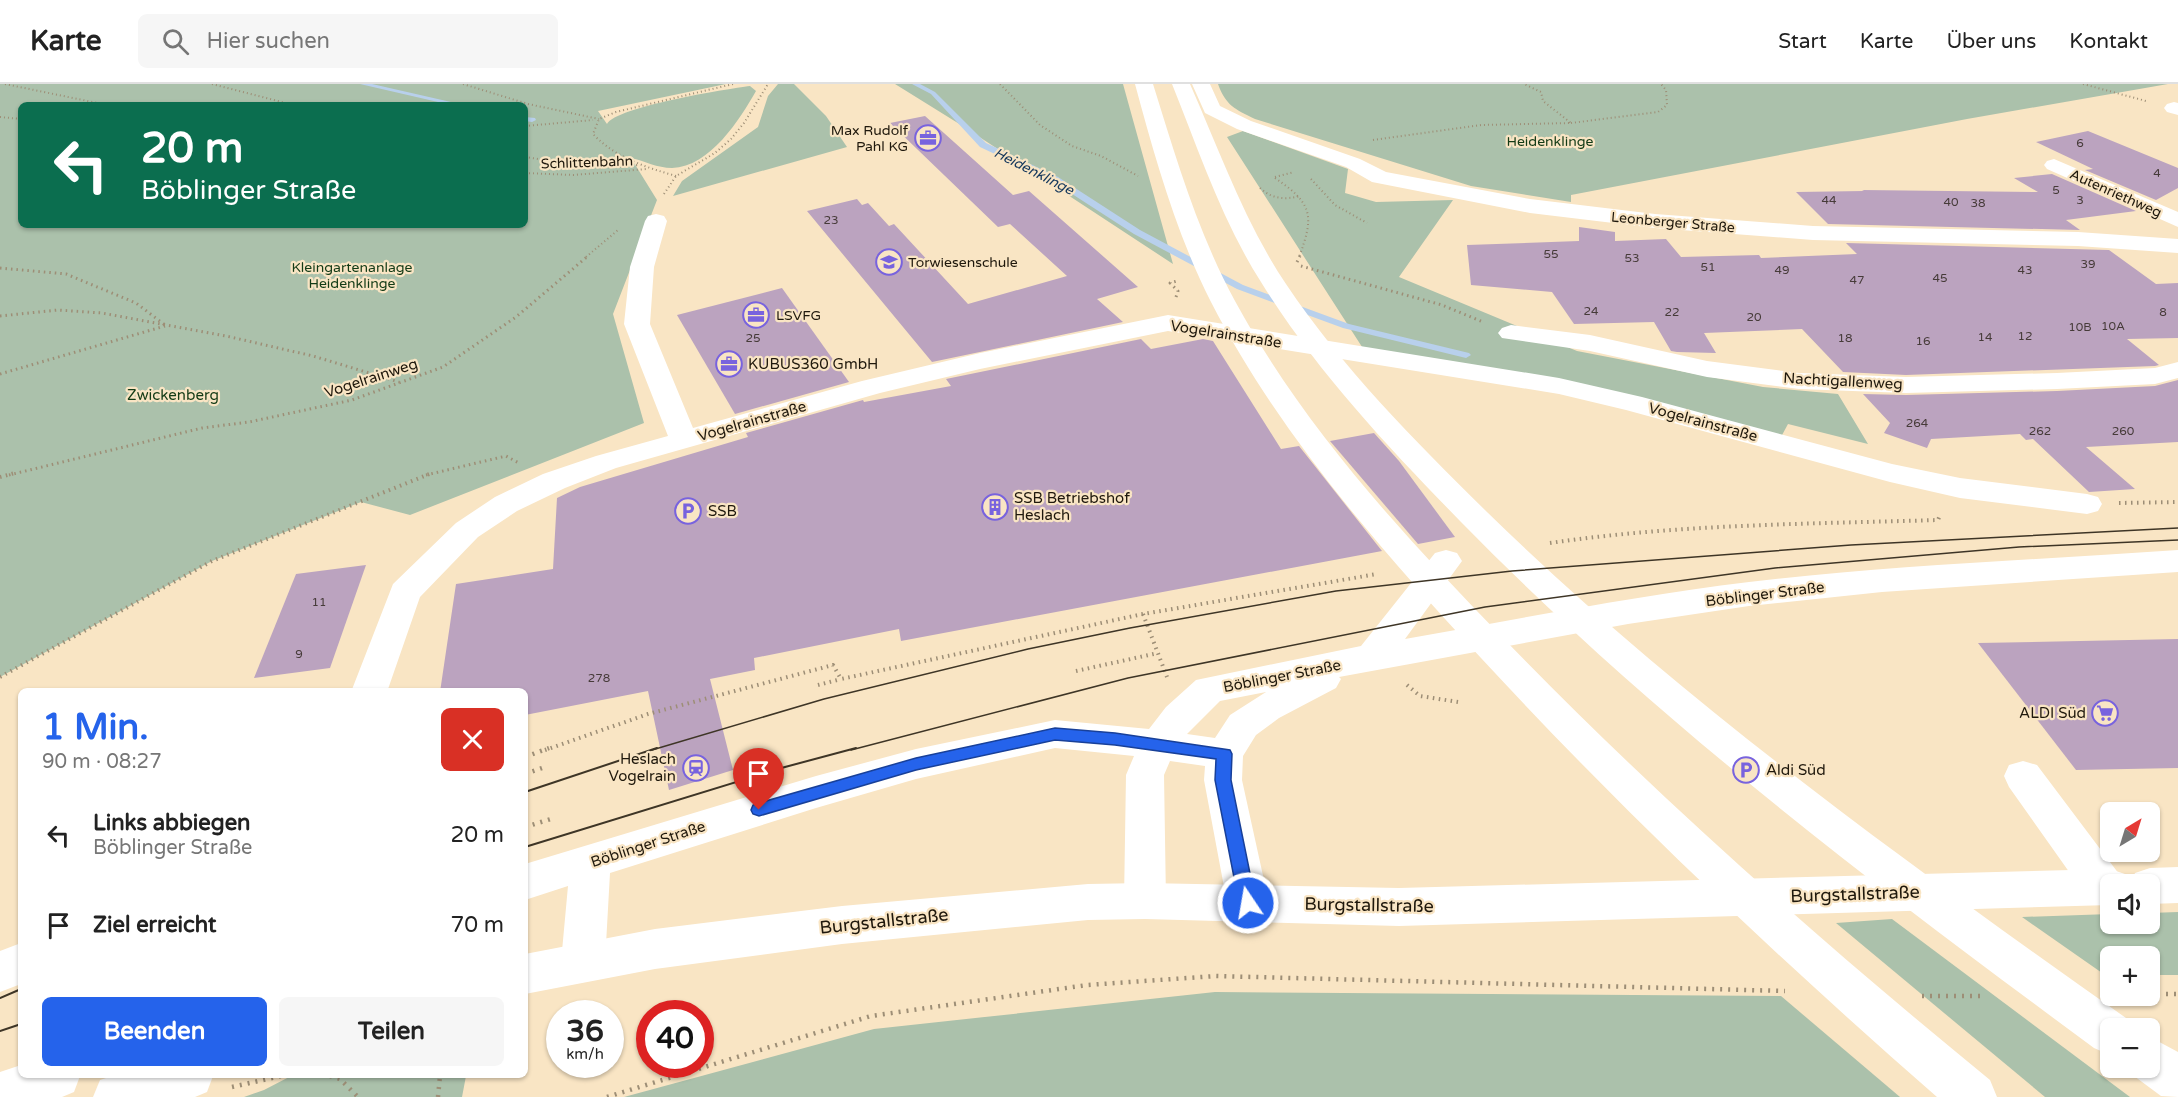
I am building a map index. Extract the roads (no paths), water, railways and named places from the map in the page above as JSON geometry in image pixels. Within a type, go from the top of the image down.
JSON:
[{"type":"main road","points":[[1144,84],[1190,233],[1223,303],[1263,369],[1319,448],[1405,555],[1540,701],[1696,852],[1897,1033],[1973,1097]]},
{"type":"main road","points":[[1181,84],[1239,217],[1265,268],[1296,316],[1391,432],[1494,540],[1621,655],[1743,757],[1958,924],[2100,1026]]},
{"type":"main road","name":"Leonberger Straße","points":[[1201,84],[1212,109],[1244,125],[1353,164],[1380,177],[1530,206],[1655,221],[1812,233],[2078,239],[2178,246]]},
{"type":"main road","name":"Autenriethweg","points":[[2054,165],[2178,220]]},
{"type":"main road","points":[[656,221],[642,267],[637,324],[684,441]]},
{"type":"main road","name":"Vogelrainstraße","points":[[370,688],[405,592],[467,530],[506,504],[554,481],[606,462],[883,384],[980,361],[1168,323],[1559,386],[1632,403],[1890,473],[1960,488],[2087,504]]},
{"type":"main road","name":"Nachtigallenweg","points":[[1511,333],[1590,343],[1707,369],[1799,381],[1906,384],[2167,373]]},
{"type":"main road","points":[[1364,659],[1446,561]]},
{"type":"main road","name":"Böblinger Straße","points":[[1145,901],[1145,775],[1158,744],[1179,717],[1209,690],[1364,659],[1628,612],[1749,594],[1882,581],[2178,561]]},
{"type":"main road","name":"Böblinger Straße","points":[[528,881],[816,792],[916,764],[1055,734],[1158,744],[1224,754],[1243,725],[1266,708],[1364,659]]},
{"type":"main road","points":[[1224,754],[1223,780],[1248,903]]},
{"type":"main road","points":[[2023,776],[2100,878]]},
{"type":"main road","points":[[583,962],[590,863]]},
{"type":"main road","points":[[2160,886],[2178,885]]},
{"type":"main road","name":"Burgstallstraße","points":[[528,973],[655,949],[842,924],[1009,908],[1145,901],[1399,908],[2100,887]]},
{"type":"main road","points":[[0,972],[18,964]]},
{"type":"main road","points":[[2160,1067],[2178,1080]]},
{"type":"main road","points":[[0,1096],[51,1078]]},
{"type":"main road","points":[[117,1097],[206,1083]]},
{"type":"waterway","points":[[363,84],[447,102]]},
{"type":"waterway","name":"Heidenklinge","points":[[915,84],[933,93],[983,145],[1055,179],[1137,232],[1240,287],[1346,326],[1466,355]]},
{"type":"waterway","points":[[528,119],[532,120]]},
{"type":"tram line","points":[[652,750],[824,699],[1028,649],[1336,591],[1512,571],[1851,545],[2178,528]]},
{"type":"tram line","points":[[851,750],[1128,678],[1485,607],[1775,568],[2019,547],[2178,540]]},
{"type":"tram line","points":[[528,791],[657,748]]},
{"type":"tram line","points":[[528,846],[785,767],[856,748]]},
{"type":"tram line","points":[[0,998],[18,990]]},
{"type":"tram line","points":[[0,1031],[18,1025]]},
{"type":"place","name":"Max Rudolf Pahl KG","points":[[928,138]]},
{"type":"place","name":"Torwiesenschule","points":[[889,262]]},
{"type":"place","name":"LSVFG","points":[[756,315]]},
{"type":"place","name":"KUBUS360 GmbH","points":[[729,364]]},
{"type":"place","name":"SSB Betriebshof Heslach","points":[[995,507]]},
{"type":"place","name":"SSB","points":[[688,511]]},
{"type":"place","name":"ALDI Süd","points":[[2105,713]]},
{"type":"place","name":"Heslach Vogelrain","points":[[696,768]]},
{"type":"place","name":"Aldi Süd","points":[[1746,770]]},
{"type":"park label","name":"Kleingartenanlage Heidenklinge","points":[[352,276]]},
{"type":"park label","name":"Zwickenberg","points":[[173,395]]}]
